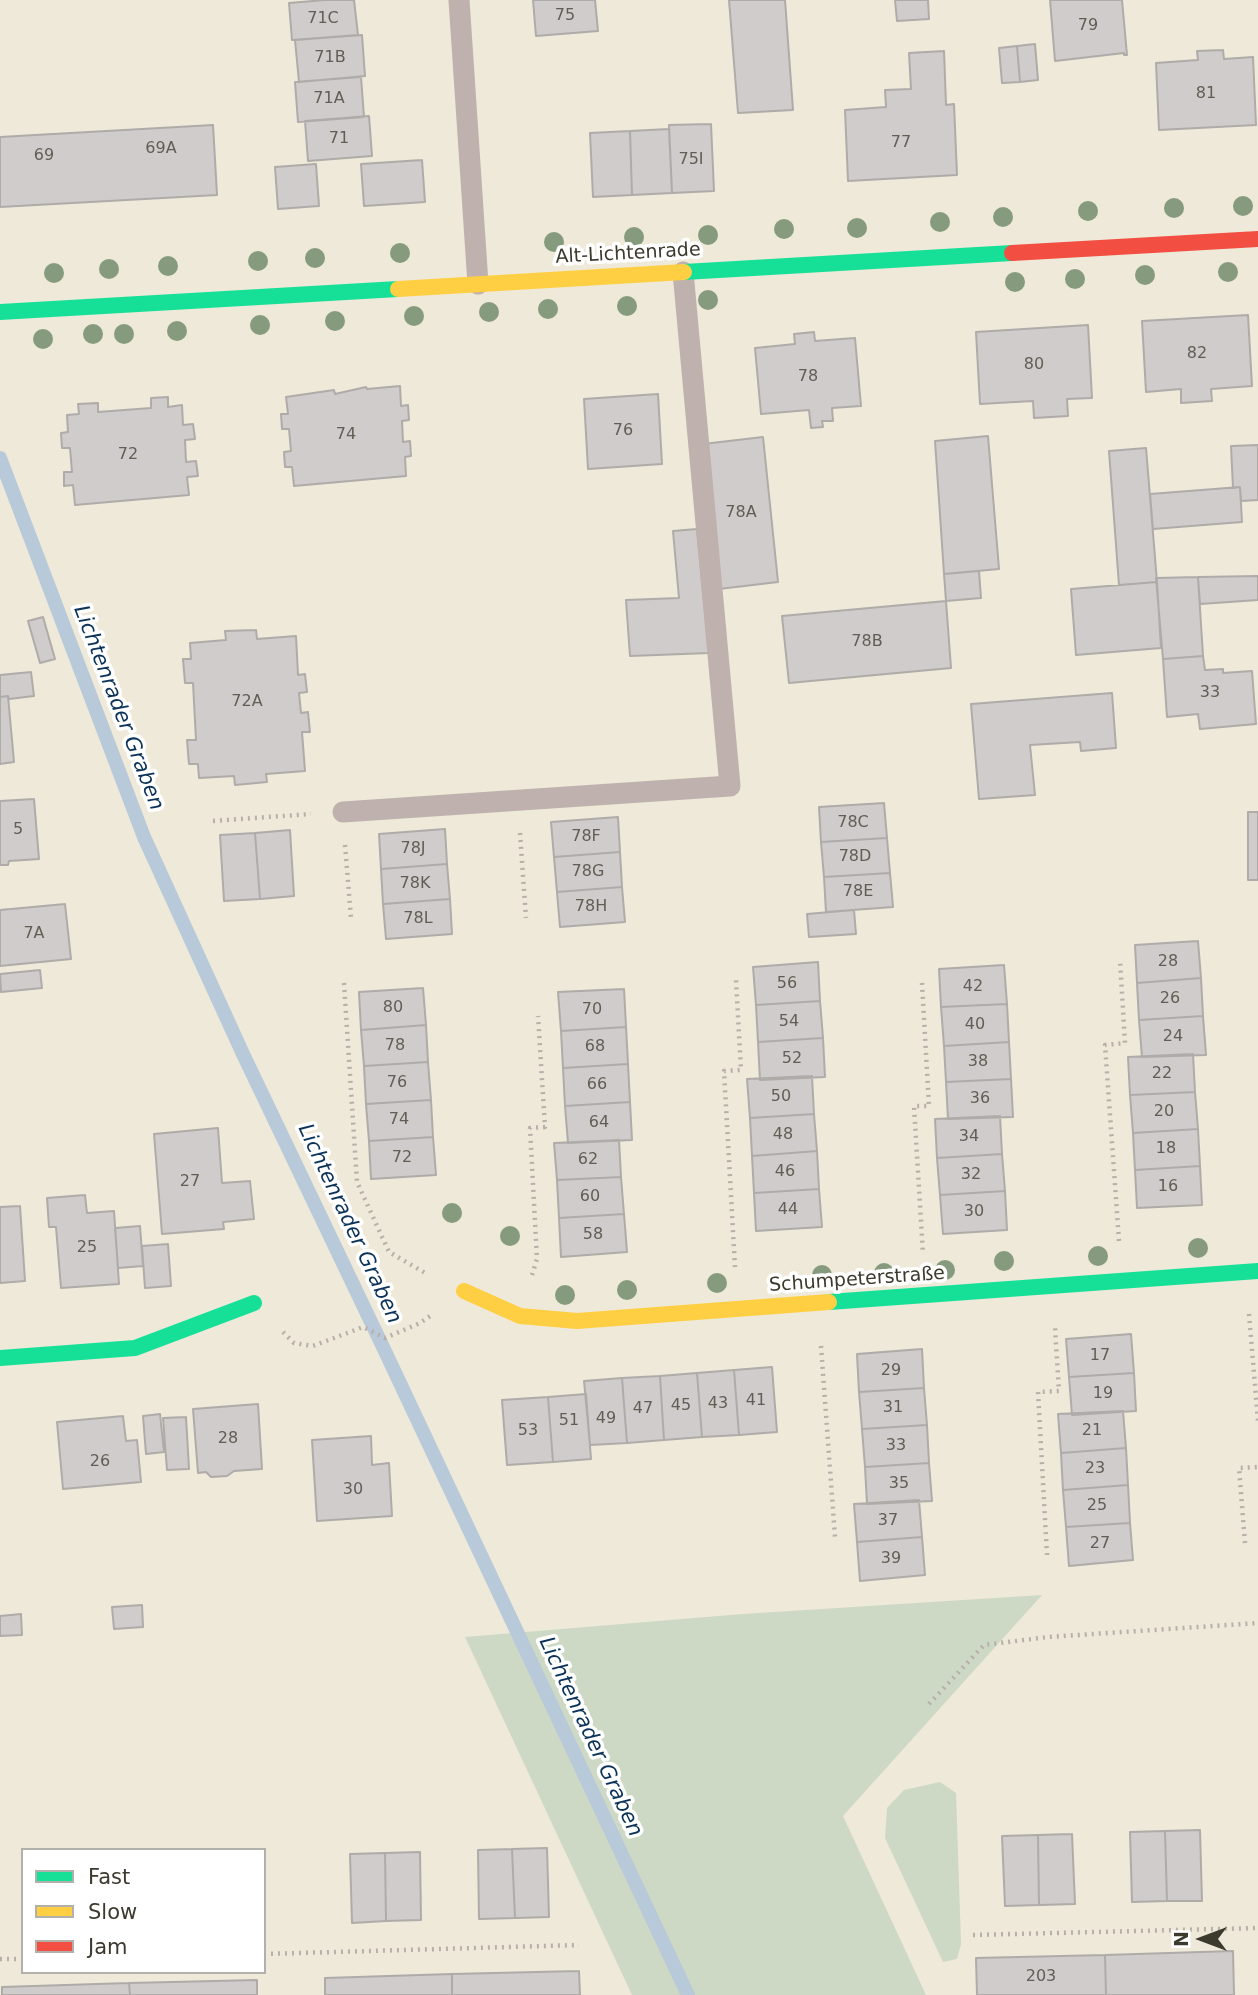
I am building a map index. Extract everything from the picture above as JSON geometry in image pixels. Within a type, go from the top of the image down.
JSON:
[{"type":"street","name":"Alt-Lichtenrade","points":[[0,312],[1258,239]]},
{"type":"street","name":"Schumpeterstraße","points":[[464,1291],[520,1316],[577,1321],[1252,1272]]},
{"type":"street","points":[[0,1358],[135,1348],[254,1303]]},
{"type":"lane","points":[[459,0],[478,284]]},
{"type":"lane","points":[[343,812],[730,786],[683,272]]},
{"type":"path","points":[[517,800],[526,918]]},
{"type":"path","points":[[213,821],[343,812],[351,918]]},
{"type":"path","points":[[1120,960],[1125,1043],[1105,1045],[1121,1281]]},
{"type":"path","points":[[736,980],[741,1070],[724,1071],[738,1309]]},
{"type":"path","points":[[344,983],[357,1182],[389,1252],[412,1267],[464,1291]]},
{"type":"path","points":[[922,984],[929,1106],[914,1107],[926,1296]]},
{"type":"path","points":[[520,1316],[537,1259],[530,1128],[545,1127],[538,1016]]},
{"type":"path","points":[[1252,1272],[1258,1421]]},
{"type":"path","points":[[1047,1555],[1038,1392],[1059,1391],[1053,1286]]},
{"type":"path","points":[[254,1303],[294,1343],[313,1346],[363,1327],[385,1338],[403,1331]]},
{"type":"path","points":[[818,1303],[835,1537]]},
{"type":"path","points":[[1245,1543],[1239,1468],[1258,1467]]},
{"type":"path","points":[[929,1704],[984,1646],[1048,1637],[1258,1623]]},
{"type":"path","points":[[973,1935],[1258,1928]]},
{"type":"path","points":[[266,1954],[579,1945]]},
{"type":"path","points":[[0,1959],[21,1959]]},
{"type":"green space","points":[[1042,1595],[843,1816],[926,1995],[632,1995],[465,1637],[743,1614]]},
{"type":"green space","points":[[940,1782],[956,1793],[961,1944],[957,1959],[943,1962],[885,1838],[887,1808],[904,1790]]},
{"type":"building","points":[[354,0],[358,35],[292,40],[289,3]]},
{"type":"building","points":[[533,0],[595,0],[598,31],[536,36]]},
{"type":"building","points":[[729,0],[785,0],[793,110],[738,113]]},
{"type":"building","points":[[895,0],[928,0],[929,19],[897,21]]},
{"type":"building","points":[[1050,0],[1122,0],[1127,55],[1124,53],[1055,61]]},
{"type":"building","points":[[362,35],[365,76],[299,82],[295,40]]},
{"type":"building","points":[[1035,44],[1038,80],[1020,82],[1017,46]]},
{"type":"building","points":[[1017,46],[1020,82],[1002,83],[999,48]]},
{"type":"building","points":[[1223,50],[1224,59],[1253,57],[1256,125],[1159,130],[1156,63],[1198,60],[1197,51]]},
{"type":"building","points":[[944,51],[946,105],[954,104],[957,175],[848,181],[845,110],[886,107],[885,90],[911,89],[909,53]]},
{"type":"building","points":[[361,77],[364,117],[298,122],[295,82]]},
{"type":"building","points":[[369,116],[372,156],[308,161],[305,121]]},
{"type":"building","points":[[711,124],[714,191],[672,193],[669,125]]},
{"type":"building","points":[[213,125],[217,195],[0,207],[0,137]]},
{"type":"building","points":[[669,129],[672,193],[632,195],[630,131]]},
{"type":"building","points":[[630,131],[632,195],[593,197],[590,133]]},
{"type":"building","points":[[422,160],[425,202],[364,206],[361,164]]},
{"type":"building","points":[[316,164],[319,206],[278,209],[275,167]]},
{"type":"building","points":[[1248,315],[1252,386],[1211,389],[1212,401],[1181,403],[1181,389],[1146,392],[1142,321]]},
{"type":"building","points":[[1088,325],[1092,398],[1067,399],[1068,416],[1034,418],[1033,401],[980,404],[976,332]]},
{"type":"building","points":[[814,332],[815,341],[855,338],[861,406],[832,408],[833,421],[822,421],[823,427],[811,428],[809,410],[761,414],[755,348],[795,344],[794,334]]},
{"type":"building","points":[[400,386],[401,406],[408,405],[409,420],[402,421],[403,442],[410,441],[411,456],[405,457],[406,476],[294,486],[292,467],[285,467],[284,452],[291,451],[289,429],[282,429],[281,414],[288,414],[286,397],[334,390],[335,394],[366,387]]},
{"type":"building","points":[[658,394],[662,464],[588,469],[584,399]]},
{"type":"building","points":[[168,397],[168,407],[182,405],[183,425],[193,424],[195,439],[185,440],[186,462],[196,461],[198,476],[187,477],[189,495],[75,505],[73,485],[64,486],[64,472],[72,472],[70,448],[62,448],[61,433],[68,432],[67,415],[79,414],[78,404],[98,403],[98,412],[151,408],[151,398]]},
{"type":"building","points":[[988,436],[999,569],[944,574],[935,441]]},
{"type":"building","points":[[763,437],[778,582],[719,589],[703,444]]},
{"type":"building","points":[[1258,445],[1258,500],[1241,501],[1240,487],[1233,488],[1231,446]]},
{"type":"building","points":[[1146,448],[1157,582],[1119,585],[1109,451]]},
{"type":"building","points":[[1240,487],[1242,522],[1153,529],[1150,494]]},
{"type":"building","points":[[697,529],[709,653],[630,656],[626,600],[679,598],[673,531]]},
{"type":"building","points":[[979,571],[981,598],[946,601],[944,574]]},
{"type":"building","points":[[1258,576],[1258,600],[1200,604],[1198,577]]},
{"type":"building","points":[[1198,577],[1203,656],[1163,659],[1156,578]]},
{"type":"building","points":[[1157,582],[1161,648],[1076,655],[1071,589]]},
{"type":"building","points":[[946,601],[951,668],[789,683],[782,616]]},
{"type":"building","points":[[43,617],[55,659],[40,663],[28,621]]},
{"type":"building","points":[[256,630],[257,639],[296,636],[298,675],[305,674],[307,692],[299,693],[301,713],[308,712],[310,732],[302,732],[305,771],[266,774],[267,782],[235,785],[234,776],[199,778],[198,764],[189,764],[187,740],[196,740],[193,683],[185,683],[183,659],[191,659],[190,643],[226,640],[225,631]]},
{"type":"building","points":[[1203,656],[1205,670],[1223,669],[1223,673],[1252,671],[1256,724],[1200,729],[1198,714],[1167,717],[1163,659]]},
{"type":"building","points":[[31,672],[34,696],[9,699],[8,696],[0,697],[0,675]]},
{"type":"building","points":[[1112,693],[1116,748],[1081,751],[1080,742],[1030,745],[1035,795],[979,799],[971,704]]},
{"type":"building","points":[[8,696],[14,762],[0,764],[0,697]]},
{"type":"building","points":[[34,799],[39,859],[9,861],[8,865],[0,865],[0,801]]},
{"type":"building","points":[[884,803],[887,838],[821,842],[819,807]]},
{"type":"building","points":[[1248,812],[1258,812],[1258,880],[1248,880]]},
{"type":"building","points":[[618,817],[620,852],[554,857],[551,822]]},
{"type":"building","points":[[445,829],[447,864],[381,869],[379,834]]},
{"type":"building","points":[[290,830],[294,896],[260,899],[255,833]]},
{"type":"building","points":[[255,833],[260,899],[224,901],[220,835]]},
{"type":"building","points":[[887,838],[890,873],[824,877],[821,842]]},
{"type":"building","points":[[620,852],[622,887],[557,892],[554,857]]},
{"type":"building","points":[[447,864],[450,899],[383,904],[381,869]]},
{"type":"building","points":[[890,873],[893,907],[826,912],[824,877]]},
{"type":"building","points":[[622,887],[625,922],[560,927],[557,892]]},
{"type":"building","points":[[450,899],[452,934],[386,939],[383,904]]},
{"type":"building","points":[[65,904],[71,959],[0,966],[0,910]]},
{"type":"building","points":[[854,910],[856,934],[809,937],[807,914]]},
{"type":"building","points":[[1198,941],[1201,978],[1137,983],[1135,945]]},
{"type":"building","points":[[818,962],[820,1001],[756,1005],[753,967]]},
{"type":"building","points":[[1004,965],[1007,1004],[941,1007],[939,969]]},
{"type":"building","points":[[40,970],[42,988],[1,992],[0,974]]},
{"type":"building","points":[[1201,978],[1203,1016],[1139,1020],[1137,983]]},
{"type":"building","points":[[423,988],[426,1025],[361,1030],[359,992]]},
{"type":"building","points":[[624,989],[626,1027],[561,1031],[558,992]]},
{"type":"building","points":[[820,1001],[823,1038],[758,1042],[756,1005]]},
{"type":"building","points":[[1007,1004],[1009,1042],[944,1046],[941,1007]]},
{"type":"building","points":[[1203,1016],[1206,1055],[1142,1057],[1139,1020]]},
{"type":"building","points":[[426,1025],[428,1062],[364,1066],[361,1030]]},
{"type":"building","points":[[626,1027],[628,1064],[563,1068],[561,1031]]},
{"type":"building","points":[[823,1038],[825,1077],[760,1080],[758,1042]]},
{"type":"building","points":[[1009,1042],[1011,1079],[946,1082],[944,1046]]},
{"type":"building","points":[[1193,1054],[1195,1092],[1130,1095],[1128,1057]]},
{"type":"building","points":[[428,1062],[431,1100],[366,1104],[364,1066]]},
{"type":"building","points":[[628,1064],[630,1102],[565,1106],[563,1068]]},
{"type":"building","points":[[812,1076],[814,1114],[750,1118],[747,1079]]},
{"type":"building","points":[[1011,1079],[1013,1117],[948,1119],[946,1082]]},
{"type":"building","points":[[1195,1092],[1198,1129],[1133,1133],[1130,1095]]},
{"type":"building","points":[[431,1100],[433,1137],[369,1141],[366,1104]]},
{"type":"building","points":[[630,1102],[632,1140],[568,1143],[565,1106]]},
{"type":"building","points":[[814,1114],[817,1151],[752,1156],[750,1118]]},
{"type":"building","points":[[1000,1116],[1002,1154],[937,1158],[935,1119]]},
{"type":"building","points":[[218,1128],[222,1183],[250,1181],[254,1219],[223,1222],[224,1229],[162,1234],[154,1134]]},
{"type":"building","points":[[1198,1129],[1200,1166],[1135,1170],[1133,1133]]},
{"type":"building","points":[[433,1137],[436,1175],[371,1179],[369,1141]]},
{"type":"building","points":[[619,1140],[621,1177],[557,1180],[554,1143]]},
{"type":"building","points":[[817,1151],[819,1189],[754,1193],[752,1156]]},
{"type":"building","points":[[1002,1154],[1005,1191],[940,1195],[937,1158]]},
{"type":"building","points":[[1200,1166],[1202,1205],[1137,1208],[1135,1170]]},
{"type":"building","points":[[621,1177],[624,1214],[559,1218],[557,1180]]},
{"type":"building","points":[[819,1189],[822,1227],[756,1231],[754,1193]]},
{"type":"building","points":[[1005,1191],[1007,1230],[943,1234],[940,1195]]},
{"type":"building","points":[[85,1195],[87,1213],[114,1211],[119,1284],[61,1288],[56,1227],[49,1227],[47,1198]]},
{"type":"building","points":[[20,1206],[25,1281],[0,1283],[0,1207]]},
{"type":"building","points":[[624,1214],[627,1252],[561,1257],[559,1218]]},
{"type":"building","points":[[140,1226],[143,1266],[118,1268],[115,1228]]},
{"type":"building","points":[[168,1244],[171,1286],[145,1288],[142,1246]]},
{"type":"building","points":[[1131,1334],[1134,1373],[1069,1377],[1066,1339]]},
{"type":"building","points":[[922,1349],[924,1388],[859,1392],[857,1354]]},
{"type":"building","points":[[772,1367],[777,1432],[739,1435],[734,1370]]},
{"type":"building","points":[[734,1370],[739,1435],[702,1437],[697,1373]]},
{"type":"building","points":[[697,1373],[702,1437],[664,1440],[660,1376]]},
{"type":"building","points":[[1134,1373],[1136,1411],[1072,1415],[1069,1377]]},
{"type":"building","points":[[660,1376],[664,1440],[627,1443],[622,1378]]},
{"type":"building","points":[[622,1378],[627,1443],[590,1445],[584,1381]]},
{"type":"building","points":[[924,1388],[927,1425],[862,1429],[859,1392]]},
{"type":"building","points":[[586,1394],[591,1459],[553,1462],[548,1397]]},
{"type":"building","points":[[548,1397],[553,1462],[507,1465],[502,1400]]},
{"type":"building","points":[[258,1404],[262,1469],[234,1471],[227,1476],[211,1477],[206,1472],[198,1473],[193,1409]]},
{"type":"building","points":[[1123,1411],[1126,1448],[1061,1453],[1058,1414]]},
{"type":"building","points":[[160,1414],[164,1452],[146,1454],[143,1416]]},
{"type":"building","points":[[123,1416],[126,1441],[137,1440],[141,1482],[63,1489],[57,1422]]},
{"type":"building","points":[[186,1417],[189,1469],[167,1470],[163,1418]]},
{"type":"building","points":[[927,1425],[929,1463],[865,1467],[862,1429]]},
{"type":"building","points":[[371,1436],[372,1465],[389,1463],[392,1516],[317,1521],[312,1440]]},
{"type":"building","points":[[1126,1448],[1128,1485],[1063,1490],[1061,1453]]},
{"type":"building","points":[[929,1463],[932,1501],[867,1504],[865,1467]]},
{"type":"building","points":[[1128,1485],[1130,1523],[1066,1527],[1063,1490]]},
{"type":"building","points":[[919,1500],[922,1537],[857,1542],[854,1504]]},
{"type":"building","points":[[1130,1523],[1133,1560],[1069,1566],[1066,1527]]},
{"type":"building","points":[[922,1537],[925,1575],[860,1581],[857,1542]]},
{"type":"building","points":[[142,1605],[143,1627],[114,1629],[112,1607]]},
{"type":"building","points":[[21,1614],[22,1635],[0,1636],[0,1616]]},
{"type":"building","points":[[1200,1830],[1202,1901],[1167,1901],[1165,1831]]},
{"type":"building","points":[[1165,1831],[1167,1901],[1132,1902],[1130,1832]]},
{"type":"building","points":[[1072,1834],[1075,1904],[1039,1905],[1038,1835]]},
{"type":"building","points":[[1038,1835],[1039,1905],[1005,1906],[1002,1836]]},
{"type":"building","points":[[547,1848],[549,1917],[515,1918],[512,1849]]},
{"type":"building","points":[[512,1849],[515,1918],[479,1919],[478,1850]]},
{"type":"building","points":[[420,1852],[421,1920],[386,1921],[385,1853]]},
{"type":"building","points":[[385,1853],[386,1921],[352,1923],[350,1854]]},
{"type":"building","points":[[1233,1951],[1234,1995],[1106,1995],[1105,1955]]},
{"type":"building","points":[[1105,1955],[1106,1995],[977,1995],[976,1958]]},
{"type":"building","points":[[579,1971],[580,1995],[452,1995],[452,1974]]},
{"type":"building","points":[[452,1974],[452,1995],[325,1995],[325,1978]]},
{"type":"building","points":[[257,1980],[257,1995],[130,1995],[129,1983]]},
{"type":"building","points":[[129,1983],[130,1995],[2,1995],[2,1987]]},
{"type":"waterway","name":"Lichtenrader Graben","points":[[0,458],[144,837],[243,1054],[688,1995]]},
{"type":"traffic: fast","points":[[684,272],[1012,253]]},
{"type":"traffic: fast","points":[[0,312],[398,289]]},
{"type":"traffic: fast","points":[[829,1302],[1258,1271]]},
{"type":"traffic: fast","points":[[0,1358],[135,1348],[254,1303]]},
{"type":"traffic: slow","points":[[398,289],[684,272]]},
{"type":"traffic: slow","points":[[464,1291],[520,1316],[577,1321],[829,1302]]},
{"type":"traffic: jam","points":[[1012,253],[1258,239]]}]
